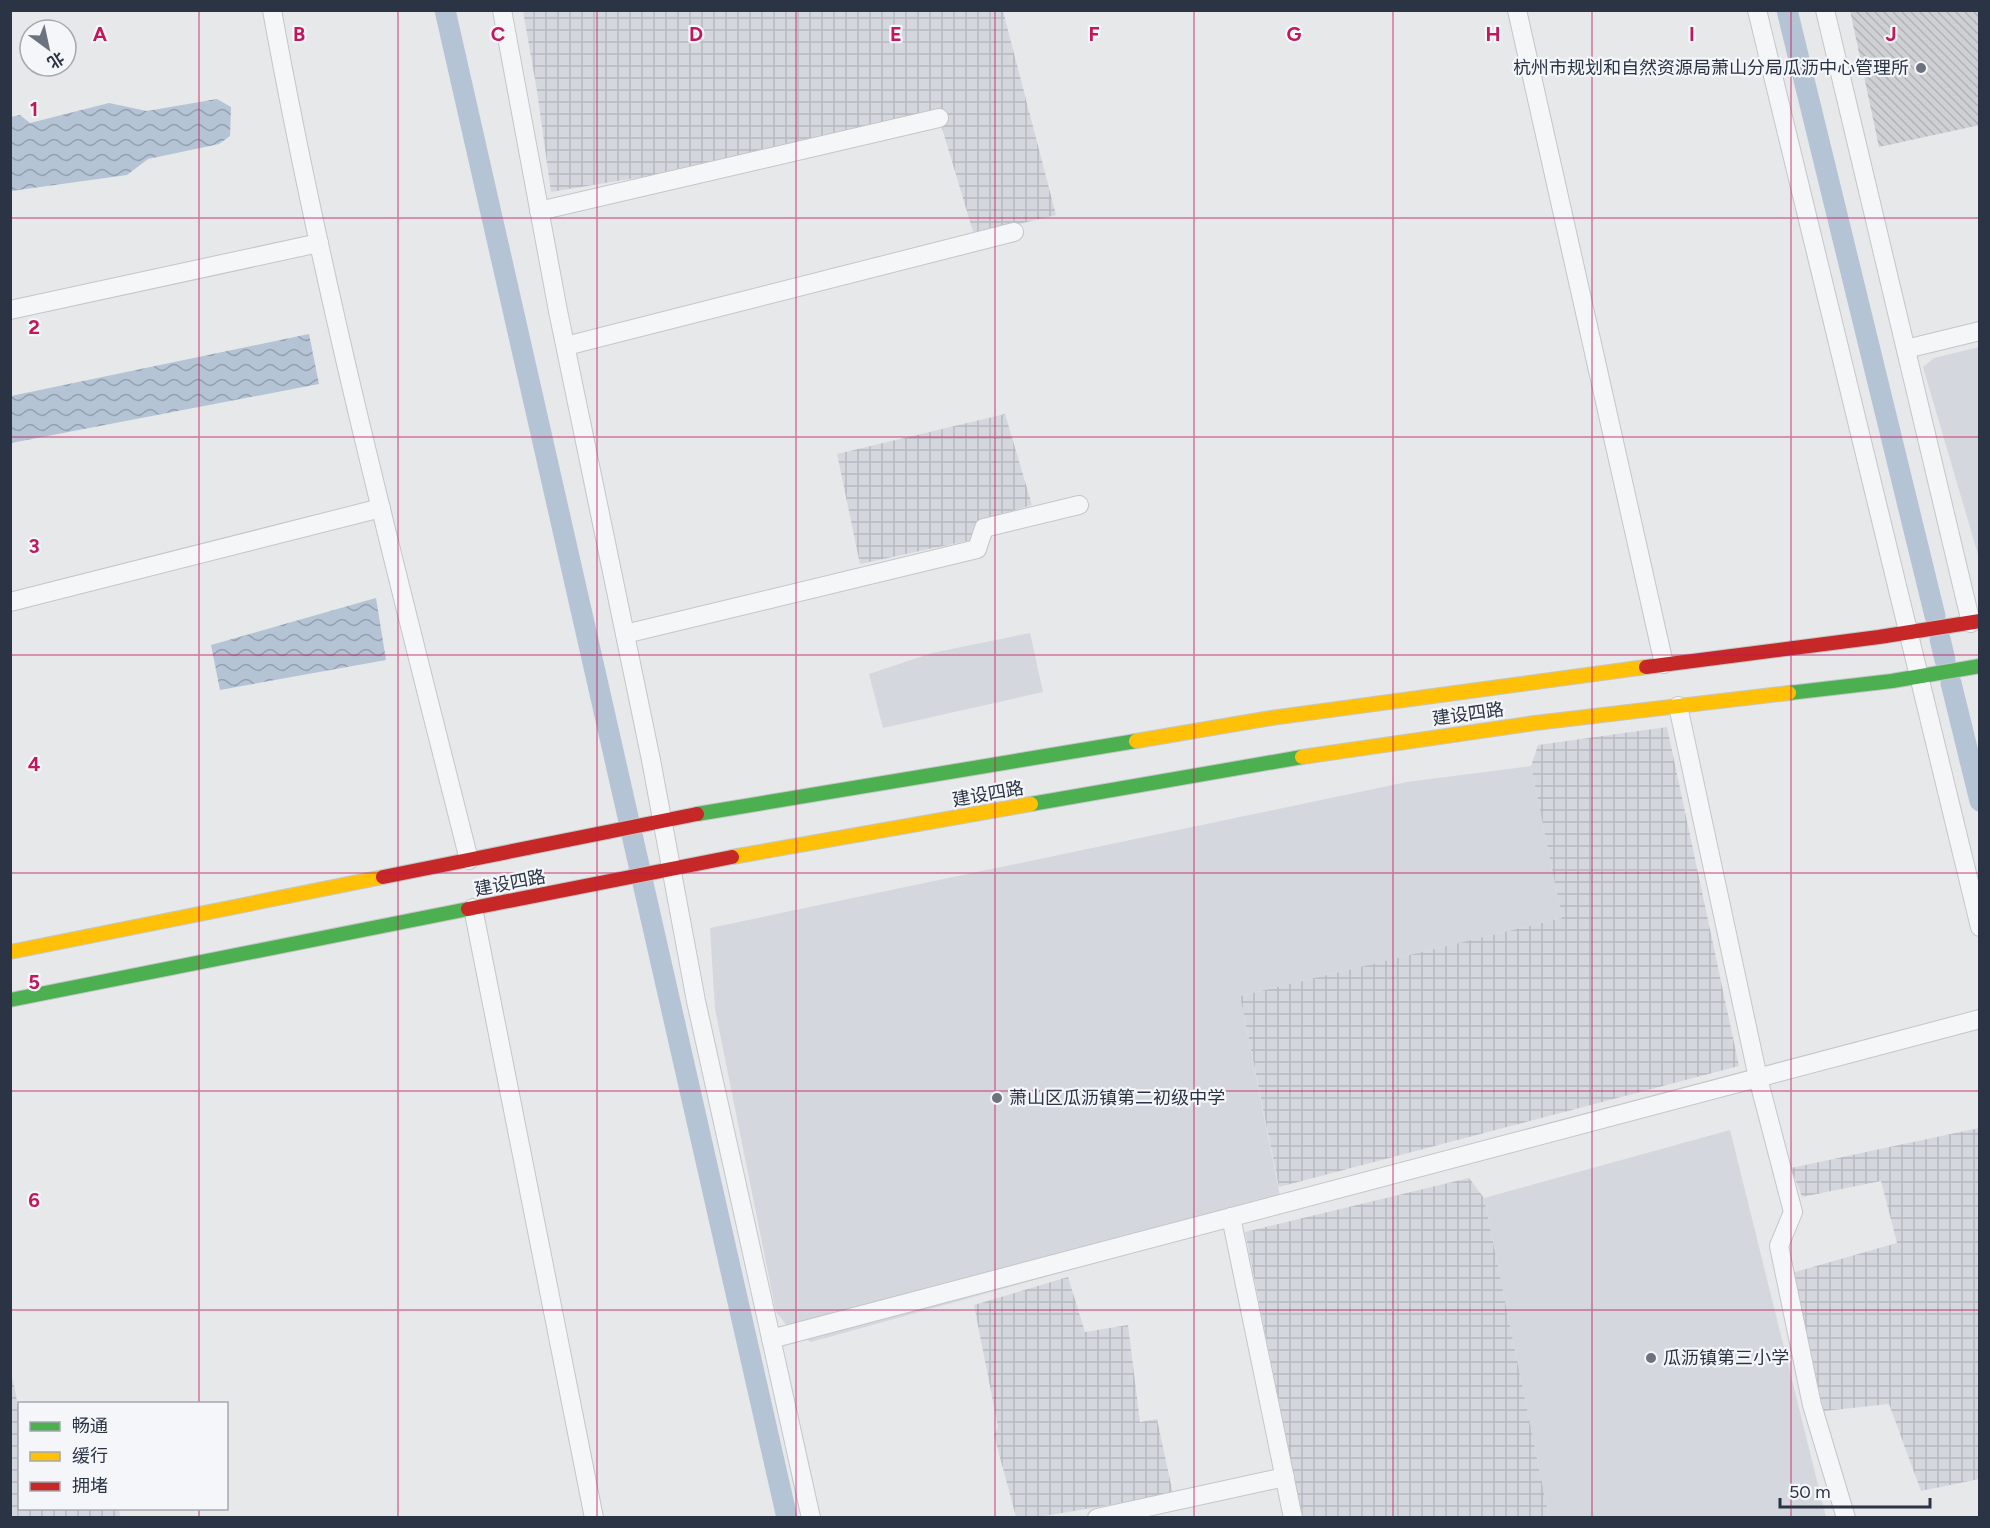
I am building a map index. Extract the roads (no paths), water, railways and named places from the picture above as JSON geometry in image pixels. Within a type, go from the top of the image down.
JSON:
[{"type":"main road","name":"建设四路","points":[[10,952],[644,825],[1271,718],[1975,622]]},
{"type":"main road","name":"建设四路","points":[[10,1000],[655,872],[1271,762],[1535,723],[1918,676],[1980,666]]},
{"type":"street","points":[[272,10],[286,89],[345,363],[468,860]]},
{"type":"street","points":[[502,10],[539,211],[653,771],[696,1001],[811,1518]]},
{"type":"street","points":[[1517,10],[1664,664]]},
{"type":"street","points":[[1757,10],[1980,927]]},
{"type":"street","points":[[1825,10],[1906,349],[1975,622]]},
{"type":"street","points":[[539,211],[939,118]]},
{"type":"street","points":[[566,346],[1014,232]]},
{"type":"street","points":[[10,310],[320,243]]},
{"type":"street","points":[[1906,349],[1980,332]]},
{"type":"street","points":[[625,633],[977,549],[984,528],[1079,505]]},
{"type":"street","points":[[10,602],[381,507]]},
{"type":"street","points":[[1678,706],[1758,1078],[1793,1212],[1779,1246],[1781,1257],[1812,1405],[1846,1518]]},
{"type":"street","points":[[473,908],[594,1518]]},
{"type":"street","points":[[771,1339],[1980,1019]]},
{"type":"street","points":[[1231,1217],[1293,1518]]},
{"type":"street","points":[[1097,1518],[1285,1477]]},
{"type":"water","points":[[217,99],[231,107],[230,136],[219,144],[148,159],[127,175],[11,191],[11,117],[20,115],[30,123],[109,103],[147,111]]},
{"type":"water","points":[[309,334],[319,384],[11,443],[11,396]]},
{"type":"water","points":[[376,598],[386,660],[220,690],[211,645]]},
{"type":"waterway","points":[[445,10],[787,1518]]},
{"type":"waterway","points":[[1787,10],[1935,616]]},
{"type":"waterway","points":[[1940,639],[1945,660]]},
{"type":"waterway","points":[[1951,683],[1980,801]]},
{"type":"place","name":"杭州市规划和自然资源局萧山分局瓜沥中心管理所","points":[[1921,68]]},
{"type":"place","name":"萧山区瓜沥镇第二初级中学","points":[[997,1098]]},
{"type":"place","name":"瓜沥镇第三小学","points":[[1651,1358]]}]
